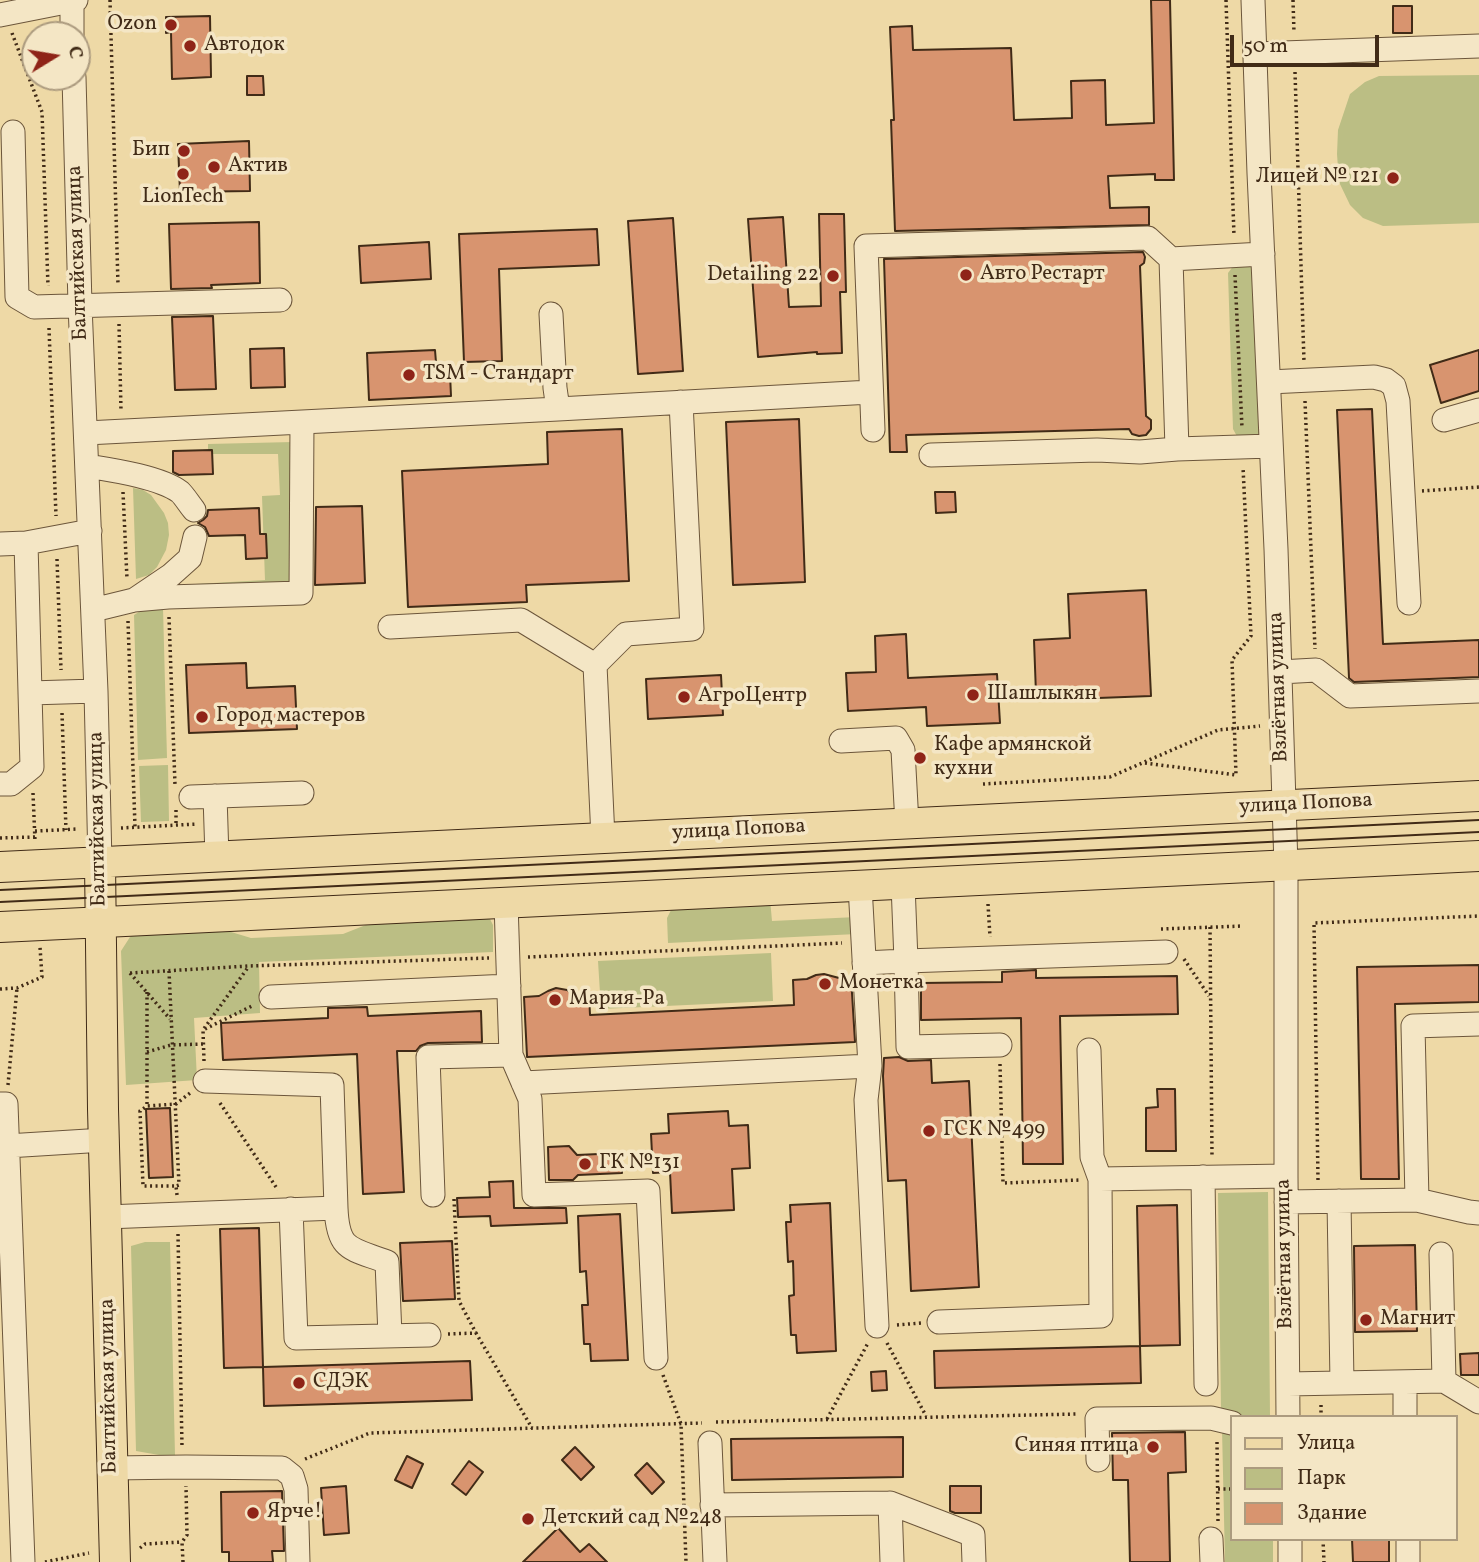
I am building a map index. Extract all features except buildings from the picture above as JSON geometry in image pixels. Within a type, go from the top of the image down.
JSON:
[{"type":"main road","name":"улица Попова","points":[[0,867],[1479,796]]},
{"type":"main road","points":[[0,927],[1479,856]]},
{"type":"main road","name":"Балтийская улица","points":[[100,863],[114,1555]]},
{"type":"street","points":[[3,15],[73,0],[72,21]]},
{"type":"street","name":"Взлётная улица","points":[[1253,0],[1286,866],[1288,1415]]},
{"type":"street","points":[[1255,54],[1479,46]]},
{"type":"street","name":"Балтийская улица","points":[[74,91],[100,863]]},
{"type":"street","points":[[13,132],[17,297],[34,307],[280,300]]},
{"type":"street","points":[[873,430],[866,246],[1148,239],[1171,259],[1262,254]]},
{"type":"street","points":[[1171,259],[1177,449]]},
{"type":"street","points":[[551,314],[558,409]]},
{"type":"street","points":[[1269,382],[1374,377],[1386,380],[1394,386],[1398,401],[1409,603]]},
{"type":"street","points":[[86,433],[871,392]]},
{"type":"street","points":[[603,838],[595,665],[626,634],[692,629],[681,402]]},
{"type":"street","points":[[1444,420],[1479,410]]},
{"type":"street","points":[[93,610],[134,600],[168,597],[301,593],[302,422]]},
{"type":"street","points":[[932,455],[1097,450],[1140,452],[1272,446]]},
{"type":"street","points":[[87,466],[123,472],[170,486],[182,494],[194,510]]},
{"type":"street","points":[[0,544],[26,543],[90,531]]},
{"type":"street","points":[[134,600],[171,575],[190,558],[195,537]]},
{"type":"street","points":[[0,785],[11,784],[32,767],[26,543]]},
{"type":"street","points":[[390,627],[521,620],[595,665]]},
{"type":"street","points":[[1280,672],[1316,670],[1350,695],[1479,691]]},
{"type":"street","points":[[30,693],[96,691]]},
{"type":"street","points":[[841,741],[896,738],[903,750],[907,824]]},
{"type":"street","points":[[180,793],[215,796],[302,793]]},
{"type":"street","points":[[215,796],[217,857]]},
{"type":"street","points":[[903,884],[908,1048],[1000,1045]]},
{"type":"street","points":[[859,886],[870,1066],[866,1100],[877,1326]]},
{"type":"street","points":[[506,903],[511,1055],[530,1099],[534,1195],[648,1191],[656,1358]]},
{"type":"street","points":[[863,952],[906,961],[1172,952]]},
{"type":"street","points":[[271,997],[509,986]]},
{"type":"street","points":[[1418,1200],[1413,1026],[1479,1024]]},
{"type":"street","points":[[939,1322],[1101,1316],[1100,1179],[1092,1157],[1089,1049]]},
{"type":"street","points":[[433,1195],[428,1057],[511,1055]]},
{"type":"street","points":[[523,1083],[870,1066]]},
{"type":"street","points":[[205,1081],[332,1085],[337,1228],[343,1242],[387,1262],[390,1336]]},
{"type":"street","points":[[3,1104],[7,1146],[23,1562]]},
{"type":"street","points":[[7,1146],[104,1140]]},
{"type":"street","points":[[1100,1179],[1286,1176]]},
{"type":"street","points":[[1203,1177],[1206,1384]]},
{"type":"street","points":[[1286,1202],[1418,1200],[1479,1213]]},
{"type":"street","points":[[1329,1201],[1331,1384]]},
{"type":"street","points":[[106,1217],[337,1208]]},
{"type":"street","points":[[291,1209],[296,1338],[429,1335]]},
{"type":"street","points":[[1441,1254],[1444,1381]]},
{"type":"street","points":[[1288,1384],[1444,1381],[1479,1402]]},
{"type":"street","points":[[1405,1382],[1405,1415]]},
{"type":"street","points":[[1098,1461],[1097,1419],[1211,1418],[1230,1423]]},
{"type":"street","points":[[710,1443],[715,1562]]},
{"type":"street","points":[[112,1468],[282,1468],[292,1476],[296,1489],[298,1562]]},
{"type":"street","points":[[712,1505],[890,1503],[973,1535],[974,1562]]},
{"type":"street","points":[[890,1503],[892,1562]]},
{"type":"street","points":[[1290,1541],[1290,1562]]},
{"type":"street","points":[[1408,1541],[1408,1562]]},
{"type":"path","points":[[1145,763],[1236,775],[1232,660],[1251,636],[1226,0]]},
{"type":"path","points":[[1293,0],[1316,670]]},
{"type":"path","points":[[3,15],[42,112],[66,830]]},
{"type":"path","points":[[1403,492],[1479,487]]},
{"type":"path","points":[[168,597],[180,793],[176,825]]},
{"type":"path","points":[[983,784],[1110,777],[1219,730],[1260,726]]},
{"type":"path","points":[[35,831],[216,823]]},
{"type":"path","points":[[0,838],[35,837]]},
{"type":"path","points":[[988,902],[990,937]]},
{"type":"path","points":[[1329,1201],[1314,923],[1479,916]]},
{"type":"path","points":[[1149,930],[1243,926]]},
{"type":"path","points":[[170,1020],[130,973],[249,966],[508,958],[863,952]]},
{"type":"path","points":[[1172,952],[1210,998]]},
{"type":"path","points":[[249,966],[203,1030],[271,997]]},
{"type":"path","points":[[169,971],[179,1185],[176,1186],[182,1450],[186,1467],[187,1535],[182,1542],[183,1562]]},
{"type":"path","points":[[0,989],[17,988],[42,978]]},
{"type":"path","points":[[3,1104],[17,988]]},
{"type":"path","points":[[147,992],[147,1106]]},
{"type":"path","points":[[147,1052],[172,1045],[204,1044]]},
{"type":"path","points":[[1000,1045],[1003,1183],[1100,1179]]},
{"type":"path","points":[[205,1081],[291,1209]]},
{"type":"path","points":[[176,1104],[147,1106],[140,1111],[143,1186],[176,1186]]},
{"type":"path","points":[[433,1195],[454,1194],[459,1301],[532,1428]]},
{"type":"path","points":[[877,1326],[939,1322]]},
{"type":"path","points":[[877,1326],[926,1416]]},
{"type":"path","points":[[827,1419],[877,1326]]},
{"type":"path","points":[[429,1335],[476,1333]]},
{"type":"path","points":[[656,1358],[681,1423],[686,1562]]},
{"type":"path","points":[[1322,1415],[1331,1384]]},
{"type":"path","points":[[282,1468],[370,1433],[926,1416],[1090,1414],[1097,1419]]},
{"type":"path","points":[[1218,1489],[1230,1489]]},
{"type":"path","points":[[1323,1541],[1324,1562]]},
{"type":"path","points":[[45,1562],[114,1555],[145,1544],[182,1542]]},
{"type":"green space","points":[[1479,75],[1479,223],[1383,226],[1363,218],[1350,205],[1339,182],[1338,130],[1350,94],[1365,82],[1379,76]]},
{"type":"green space","points":[[1248,263],[1258,271],[1263,425],[1257,441],[1240,442],[1233,429],[1228,273],[1234,265]]},
{"type":"green space","points":[[293,442],[292,574],[286,589],[180,588],[196,584],[265,580],[262,496],[280,495],[278,454],[208,454],[208,444]]},
{"type":"green space","points":[[133,488],[151,495],[164,513],[169,535],[166,550],[157,567],[149,575],[136,579]]},
{"type":"green space","points":[[163,608],[167,758],[138,760],[134,615],[142,610]]},
{"type":"green space","points":[[168,765],[169,821],[141,822],[139,766]]},
{"type":"green space","points":[[770,899],[772,921],[857,917],[857,934],[668,943],[667,918],[672,908]]},
{"type":"green space","points":[[488,915],[493,925],[493,952],[259,962],[260,1013],[194,1018],[197,1080],[126,1085],[121,951],[130,937],[141,929],[208,925],[251,938],[343,934],[386,917]]},
{"type":"green space","points":[[771,953],[773,1001],[601,1009],[598,961]]},
{"type":"green space","points":[[1268,1192],[1270,1415],[1235,1415],[1221,1410],[1218,1193]]},
{"type":"green space","points":[[145,1242],[170,1242],[175,1455],[136,1451],[131,1246]]},
{"type":"green space","points":[[1222,1429],[1230,1431],[1230,1541],[1273,1541],[1273,1562],[1225,1562]]},
{"type":"tram line","points":[[0,890],[1479,820]]},
{"type":"tram line","points":[[0,902],[1479,832]]},
{"type":"place","name":"Ozon","points":[[171,25]]},
{"type":"place","name":"Автодок","points":[[190,46]]},
{"type":"place","name":"Бип","points":[[184,151]]},
{"type":"place","name":"Актив","points":[[214,167]]},
{"type":"place","name":"LionTech","points":[[183,174]]},
{"type":"place","name":"Лицей № 121","points":[[1393,178]]},
{"type":"place","name":"Авто Рестарт","points":[[966,275]]},
{"type":"place","name":"Detailing 22","points":[[833,276]]},
{"type":"place","name":"TSM - Стандарт","points":[[409,375]]},
{"type":"place","name":"Шашлыкян","points":[[973,695]]},
{"type":"place","name":"АгроЦентр","points":[[684,697]]},
{"type":"place","name":"Город мастеров","points":[[202,717]]},
{"type":"place","name":"Кафе армянской кухни","points":[[920,758]]},
{"type":"place","name":"Монетка","points":[[825,984]]},
{"type":"place","name":"Мария-Ра","points":[[555,1000]]},
{"type":"place","name":"ГСК №499","points":[[929,1131]]},
{"type":"place","name":"ГК №131","points":[[585,1164]]},
{"type":"place","name":"Магнит","points":[[1366,1320]]},
{"type":"place","name":"СДЭК","points":[[299,1383]]},
{"type":"place","name":"Синяя птица","points":[[1153,1447]]},
{"type":"place","name":"Ярче!","points":[[253,1513]]},
{"type":"place","name":"Детский сад №248","points":[[528,1519]]}]
